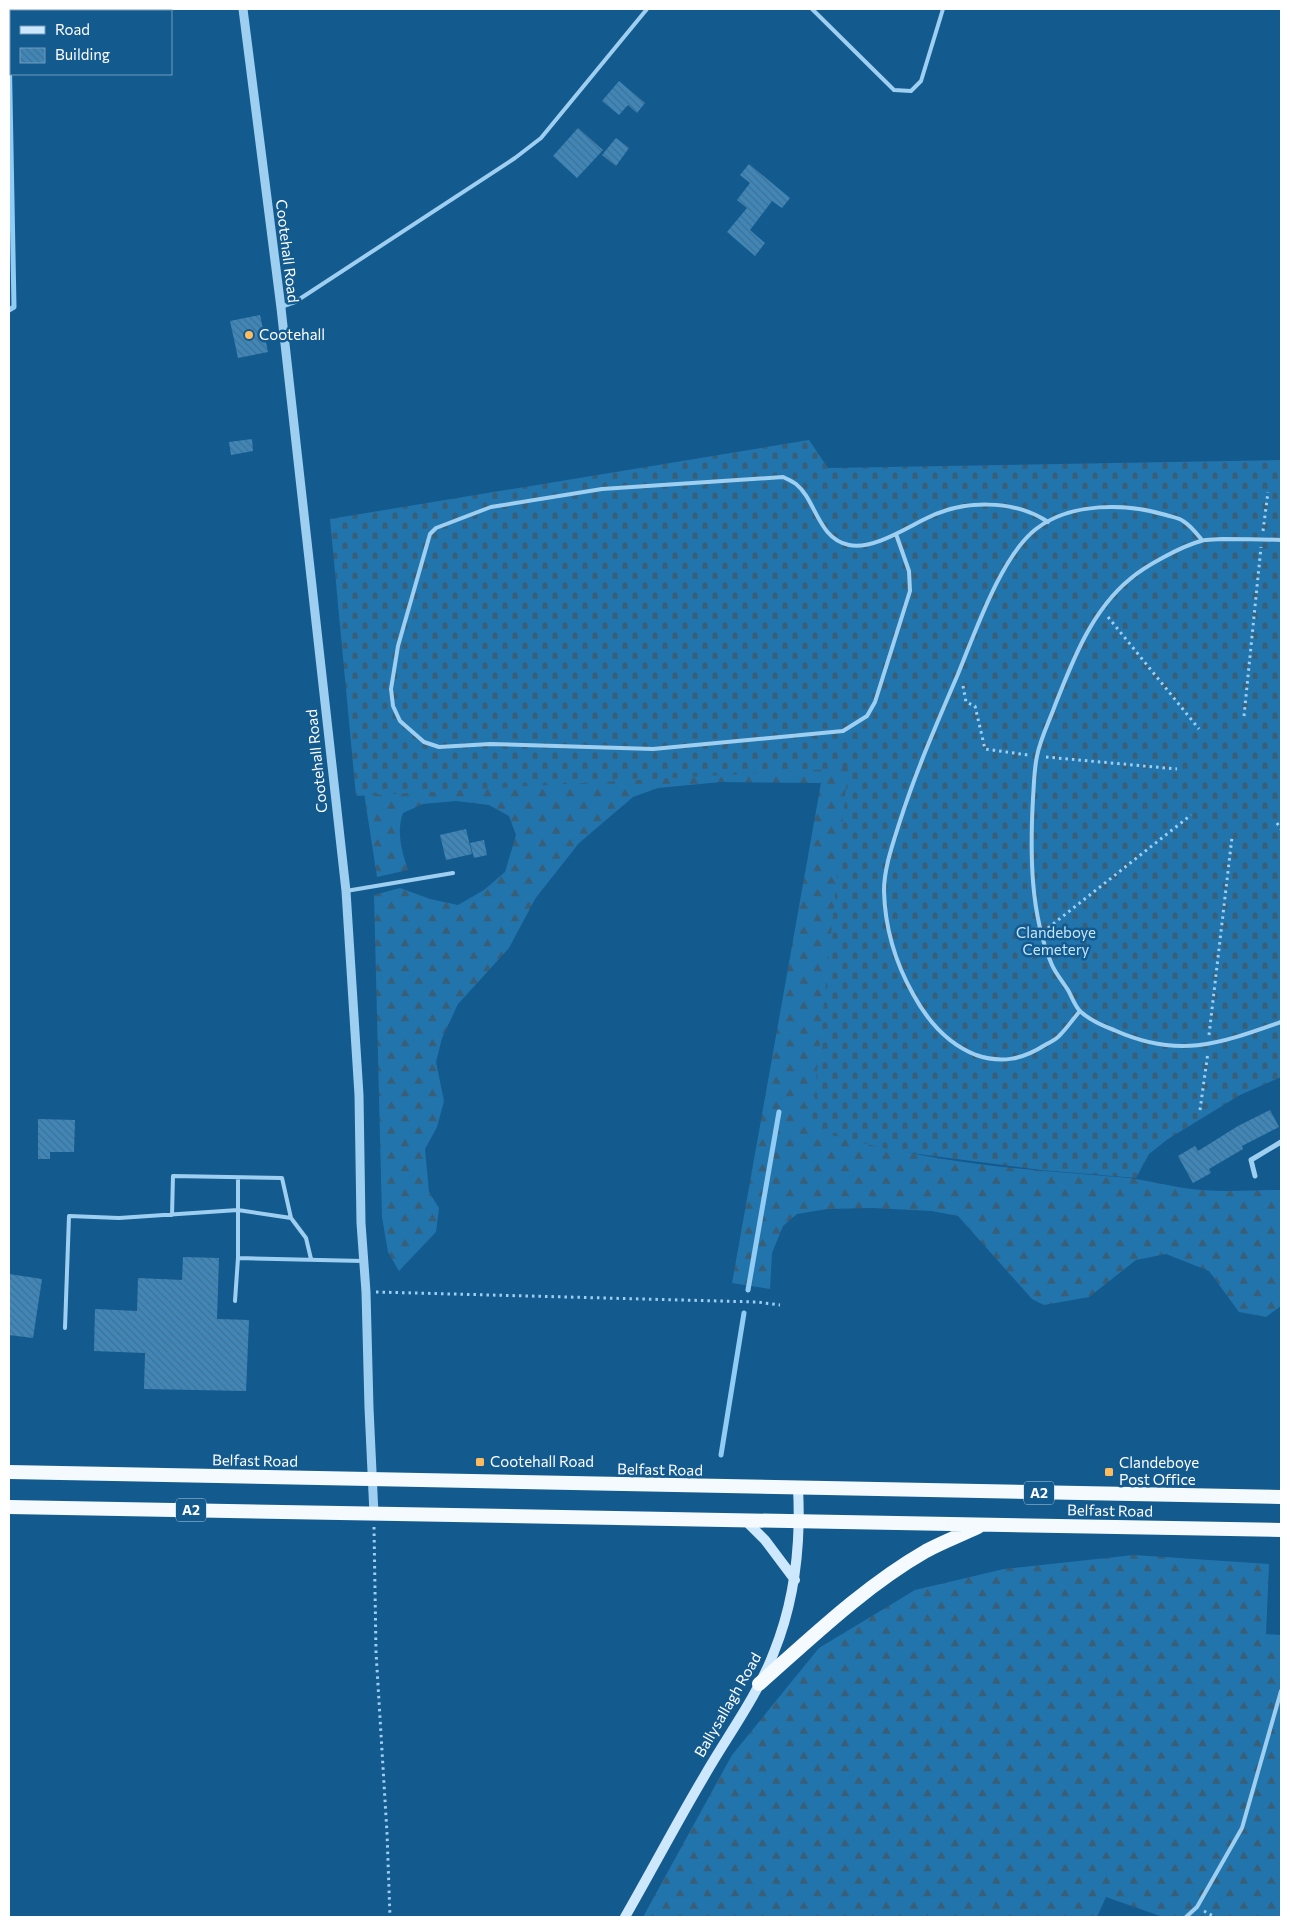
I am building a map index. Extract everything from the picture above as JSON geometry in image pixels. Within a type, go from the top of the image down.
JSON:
[{"type":"highway","name":"Belfast Road","points":[[9,1472],[1281,1497]]},
{"type":"highway","name":"Belfast Road","points":[[9,1507],[1281,1530]]},
{"type":"highway","points":[[759,1684],[853,1602],[891,1575],[926,1552],[984,1525]]},
{"type":"main road","name":"Ballysallagh Road","points":[[625,1917],[694,1793],[759,1684],[774,1653],[787,1614],[795,1580],[800,1521],[798,1488]]},
{"type":"main road","points":[[744,1520],[765,1540],[795,1580]]},
{"type":"street","name":"Cootehall Road","points":[[243,9],[281,308],[346,891],[359,1095],[361,1224],[365,1261],[374,1514]]},
{"type":"street","points":[[1255,1176],[1251,1160],[1281,1142]]},
{"type":"lane","points":[[281,308],[295,302],[507,164],[541,138],[647,9]]},
{"type":"lane","points":[[812,9],[894,90],[911,91],[921,81],[943,9]]},
{"type":"lane","points":[[896,534],[909,571],[910,591],[875,702],[866,716],[843,731],[653,749],[490,744],[439,747],[424,742],[410,731],[400,721],[393,706],[391,689],[398,646],[430,534],[436,528],[491,507],[602,489],[782,477],[797,484],[829,535],[837,541],[850,546],[868,545],[896,534],[929,516],[951,508],[976,504],[1020,510],[1048,522]]},
{"type":"lane","points":[[1080,1011],[1058,1037],[1028,1056],[1004,1060],[981,1056],[968,1052],[944,1037],[918,1004],[903,977],[892,950],[886,920],[884,888],[891,849],[911,784],[999,580],[1019,547],[1036,529],[1057,517],[1088,508],[1119,508],[1154,511],[1184,521],[1202,540]]},
{"type":"lane","points":[[1281,540],[1202,540],[1155,562],[1132,577],[1101,609],[1068,672],[1037,756],[1031,833],[1033,885],[1042,932],[1053,966],[1080,1011],[1102,1025],[1131,1038],[1156,1045],[1180,1047],[1208,1045],[1230,1040],[1281,1022]]},
{"type":"lane","points":[[346,891],[453,873]]},
{"type":"lane","points":[[172,1215],[172,1176],[282,1178],[290,1218],[306,1238],[311,1259]]},
{"type":"lane","points":[[235,1301],[238,1258],[238,1178]]},
{"type":"lane","points":[[65,1328],[69,1216],[119,1218],[238,1210],[290,1218]]},
{"type":"lane","points":[[238,1258],[365,1261]]},
{"type":"lane","points":[[1186,1917],[1197,1907],[1242,1828],[1281,1691]]},
{"type":"path","points":[[1244,716],[1268,492]]},
{"type":"path","points":[[1101,609],[1199,729]]},
{"type":"path","points":[[1042,932],[1191,815]]},
{"type":"path","points":[[1277,823],[1281,829]]},
{"type":"path","points":[[1200,1110],[1232,837]]},
{"type":"path","points":[[366,1292],[757,1302],[780,1305]]},
{"type":"path","points":[[374,1514],[376,1652],[390,1917]]},
{"type":"green space","name":"Clandeboye Cemetery","points":[[809,440],[828,468],[1281,460],[1281,1077],[1240,1095],[1168,1139],[1149,1154],[1136,1178],[1041,1170],[895,1151],[811,1130],[848,768],[356,796],[330,519]]},
{"type":"green space","points":[[863,754],[862,1141],[924,1156],[957,1161],[1022,1169],[1128,1178],[1191,1189],[1221,1191],[1281,1190],[1281,1306],[1266,1317],[1239,1312],[1209,1271],[1166,1254],[1136,1260],[1089,1297],[1044,1305],[1032,1299],[958,1216],[932,1211],[872,1208],[827,1209],[797,1214],[783,1226],[772,1253],[770,1289],[732,1283],[821,783],[721,782],[658,788],[633,797],[579,843],[535,899],[509,948],[458,1004],[442,1038],[436,1062],[444,1101],[437,1127],[425,1149],[429,1192],[439,1208],[436,1232],[399,1271],[388,1252],[382,1217],[374,895],[400,888],[430,899],[458,905],[484,890],[505,872],[516,835],[509,816],[489,805],[456,801],[423,804],[403,813],[401,820],[400,835],[408,870],[377,877],[360,767]]},
{"type":"green space","points":[[1134,1555],[1269,1564],[1266,1634],[1281,1635],[1281,1917],[1163,1917],[1106,1897],[1097,1917],[643,1917],[732,1755],[819,1648],[915,1590],[1004,1569]]},
{"type":"building","points":[[619,81],[645,103],[637,113],[628,105],[619,115],[602,101]]},
{"type":"building","points":[[578,128],[603,150],[577,178],[553,156]]},
{"type":"building","points":[[616,138],[629,148],[616,166],[602,155]]},
{"type":"building","points":[[749,164],[790,198],[782,208],[772,201],[750,230],[765,243],[755,256],[727,232],[747,208],[737,200],[750,183],[740,175]]},
{"type":"building","name":"Cootehall","points":[[260,315],[268,352],[238,358],[230,321]]},
{"type":"building","points":[[252,439],[253,451],[231,455],[229,442]]},
{"type":"building","points":[[466,829],[472,854],[446,860],[440,835]]},
{"type":"building","points":[[484,840],[487,855],[474,858],[470,843]]},
{"type":"building","points":[[1270,1110],[1279,1127],[1242,1146],[1243,1149],[1209,1169],[1211,1173],[1193,1183],[1178,1156],[1195,1146],[1198,1151],[1238,1126]]},
{"type":"building","points":[[38,1119],[75,1120],[74,1152],[50,1152],[50,1159],[38,1159]]},
{"type":"building","points":[[183,1257],[219,1258],[217,1319],[249,1320],[246,1391],[144,1389],[145,1353],[94,1351],[95,1309],[137,1311],[138,1278],[182,1280]]},
{"type":"building","points":[[9,1274],[42,1279],[33,1338],[9,1335]]},
{"type":"waterway","points":[[9,43],[14,307],[9,310]]},
{"type":"waterway","points":[[748,1290],[779,1112]]},
{"type":"waterway","points":[[721,1455],[744,1313]]},
{"type":"place","name":"Cootehall","points":[[249,335]]},
{"type":"place","name":"Cootehall Road","points":[[480,1462]]},
{"type":"place","name":"Clandeboye Post Office","points":[[1109,1472]]}]
